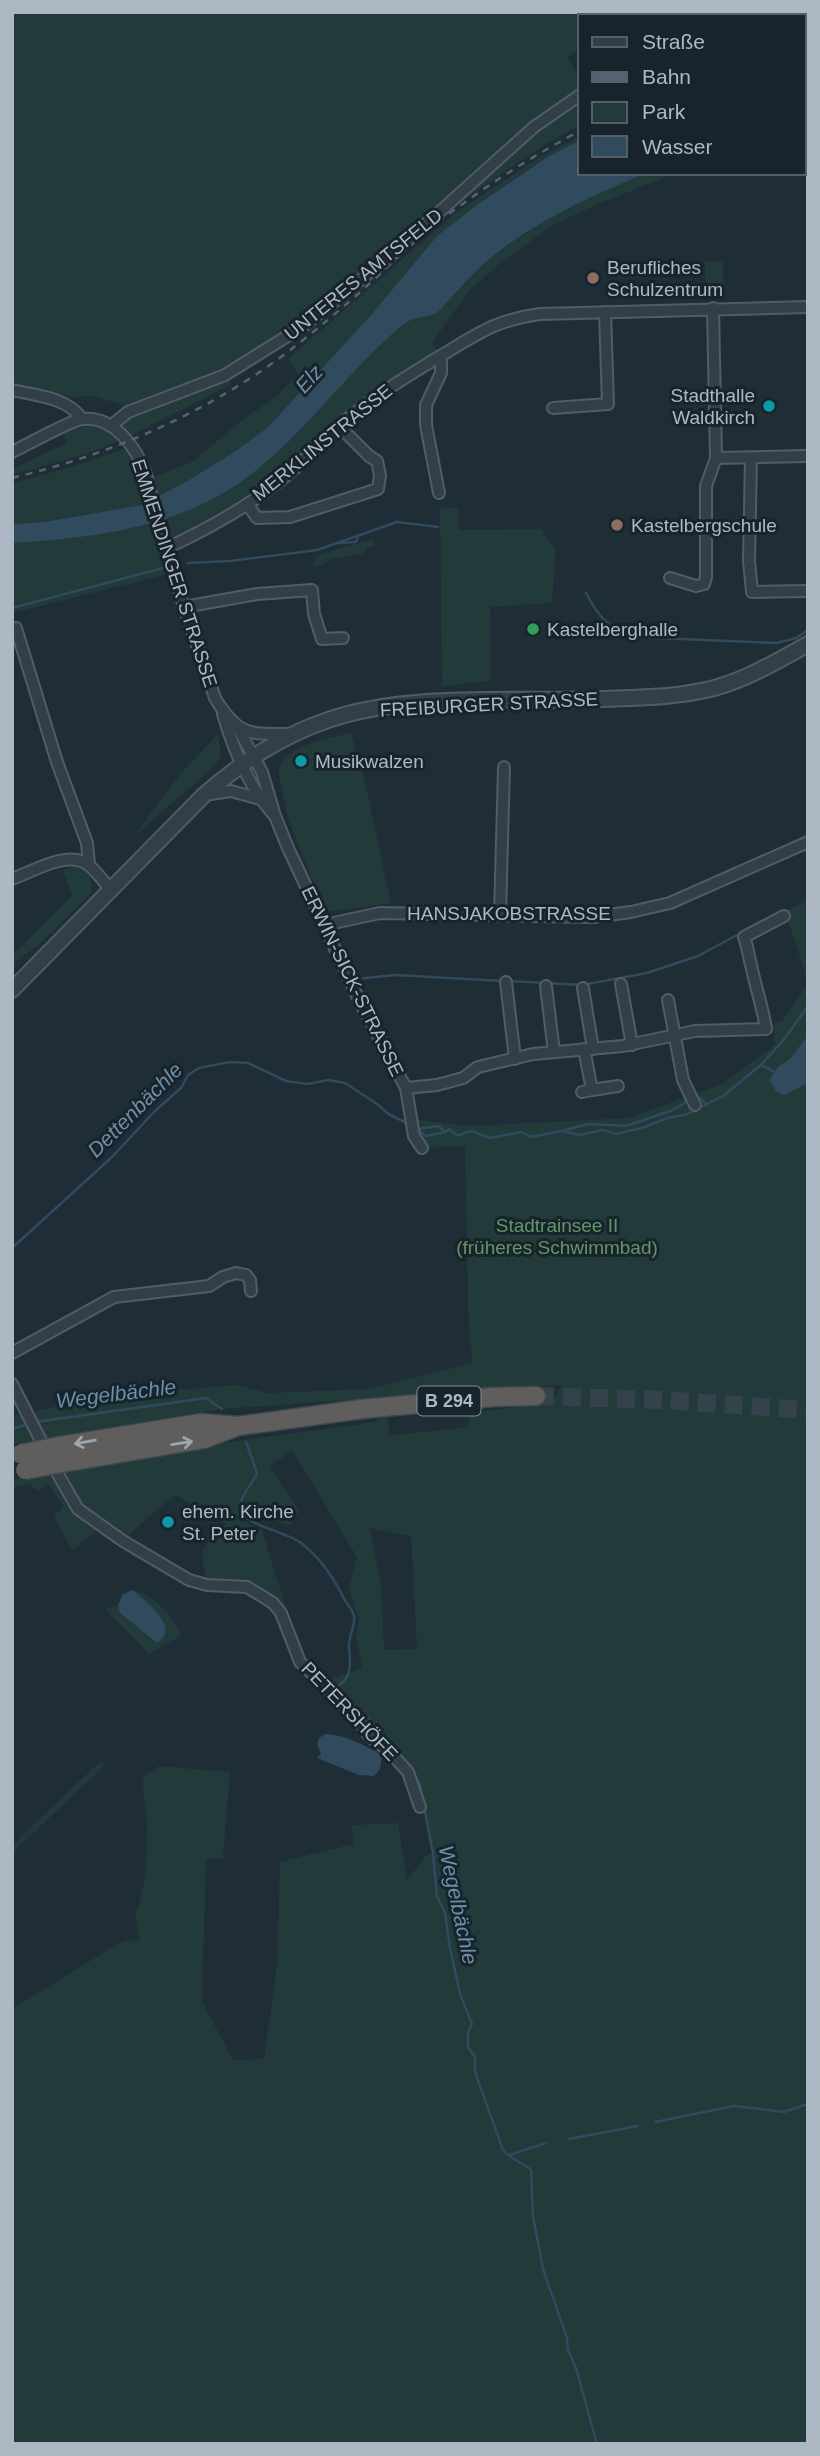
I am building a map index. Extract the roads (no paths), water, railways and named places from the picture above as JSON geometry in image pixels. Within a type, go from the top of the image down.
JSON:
[{"type":"highway","name":"B 294","points":[[17,1463],[201,1423],[237,1426],[362,1409],[493,1397],[536,1396]]},
{"type":"street","name":"UNTERES AMTSFELD","points":[[112,425],[128,412],[225,375],[305,325],[396,250],[534,127],[578,96]]},
{"type":"street","name":"MERKLINSTRASSE","points":[[165,543],[202,531],[247,504],[295,469],[339,426],[395,382],[487,327],[512,318],[540,314],[808,307]]},
{"type":"street","points":[[670,578],[696,586],[702,586],[705,582],[706,486],[716,458],[713,309]]},
{"type":"street","points":[[553,408],[608,404],[605,312]]},
{"type":"street","points":[[439,493],[426,425],[426,405],[441,373],[441,356]]},
{"type":"street","points":[[12,390],[63,402],[71,406],[82,419]]},
{"type":"street","points":[[12,452],[82,419],[104,421],[112,425]]},
{"type":"street","name":"EMMENDINGER STRASSE","points":[[112,425],[140,459],[206,674],[222,711],[234,750],[248,760]]},
{"type":"street","points":[[247,504],[257,519],[290,517],[378,489],[380,475],[377,461],[339,426]]},
{"type":"street","points":[[716,458],[808,456]]},
{"type":"street","points":[[751,458],[749,561],[752,592],[808,591]]},
{"type":"street","points":[[184,607],[257,594],[312,590],[314,614],[322,639],[343,638]]},
{"type":"street","points":[[16,628],[57,762],[87,843],[89,864]]},
{"type":"street","name":"FREIBURGER STRASSE","points":[[12,989],[204,795],[248,760],[292,734],[333,718],[399,705],[646,698],[701,692],[754,673],[808,644]]},
{"type":"street","name":"EMMENDINGER STRASSE","points":[[222,711],[239,729],[248,760]]},
{"type":"street","points":[[239,729],[257,734],[292,734]]},
{"type":"street","name":"ERWIN-SICK-STRASSE","points":[[248,760],[260,799],[275,816]]},
{"type":"street","name":"ERWIN-SICK-STRASSE","points":[[248,760],[262,772],[275,816],[324,925],[359,1000],[406,1088],[414,1136],[422,1148]]},
{"type":"street","points":[[500,916],[504,767]]},
{"type":"street","points":[[204,795],[231,791],[260,799]]},
{"type":"street","name":"HANSJAKOBSTRASSE","points":[[324,925],[380,913],[593,917],[670,903],[808,842]]},
{"type":"street","points":[[12,879],[59,861],[80,860],[89,864],[110,889]]},
{"type":"street","points":[[406,1088],[437,1085],[463,1078],[478,1067],[554,1052],[632,1045],[695,1031],[766,1029],[744,937],[784,916]]},
{"type":"street","points":[[506,982],[515,1059]]},
{"type":"street","points":[[621,984],[632,1045]]},
{"type":"street","points":[[546,986],[554,1052]]},
{"type":"street","points":[[583,988],[589,1049],[587,1091],[618,1086]]},
{"type":"street","points":[[668,1000],[683,1080],[695,1105]]},
{"type":"street","points":[[12,1353],[114,1297],[209,1286],[236,1273],[246,1275],[250,1280],[251,1291]]},
{"type":"street","name":"PETERSHÖFE","points":[[12,1384],[78,1509],[123,1541],[189,1580],[207,1586],[247,1587],[273,1603],[281,1613],[300,1662],[356,1717],[369,1736],[390,1752],[408,1772],[421,1807]]},
{"type":"water","points":[[578,141],[578,175],[642,175],[547,220],[510,243],[472,276],[439,311],[409,321],[393,333],[289,441],[253,473],[227,491],[169,518],[138,526],[76,538],[12,543],[12,524],[44,522],[142,505],[237,450],[268,427],[371,315],[437,236],[546,158]]},
{"type":"water","points":[[808,1035],[808,1083],[784,1095],[776,1091],[769,1080],[778,1067],[790,1059]]},
{"type":"water","points":[[132,1590],[153,1608],[164,1623],[164,1637],[157,1643],[120,1613],[118,1606],[122,1595]]},
{"type":"water","points":[[325,1734],[348,1738],[382,1755],[380,1769],[374,1776],[359,1775],[317,1758],[321,1754],[317,1744],[319,1738]]},
{"type":"waterway","points":[[188,563],[230,561],[317,550],[397,522],[438,527]]},
{"type":"waterway","points":[[339,543],[356,542],[358,536]]},
{"type":"waterway","points":[[12,608],[163,568]]},
{"type":"waterway","points":[[586,593],[605,620],[633,637],[777,643],[796,638],[808,630]]},
{"type":"waterway","points":[[509,981],[582,985],[647,973],[698,956],[769,918]]},
{"type":"waterway","points":[[355,979],[395,975],[502,981]]},
{"type":"waterway","name":"Dettenbächle","points":[[416,1128],[426,1136],[449,1129],[458,1135],[472,1131],[490,1138],[522,1132],[530,1137],[562,1131],[580,1135],[603,1130],[616,1134],[685,1115],[723,1096],[762,1064],[808,1006]]},
{"type":"waterway","name":"Dettenbächle","points":[[12,1248],[111,1158],[156,1110],[181,1088],[188,1075],[199,1068],[230,1062],[248,1063],[286,1081],[307,1084],[329,1080],[345,1083],[390,1115],[407,1123]]},
{"type":"waterway","points":[[762,1065],[774,1072]]},
{"type":"waterway","points":[[698,1098],[706,1105]]},
{"type":"waterway","name":"Dettenbächle","points":[[565,1130],[589,1124],[626,1126],[673,1110],[688,1101]]},
{"type":"waterway","name":"Dettenbächle","points":[[417,1129],[438,1126],[446,1132]]},
{"type":"waterway","name":"Wegelbächle","points":[[35,1422],[206,1398],[222,1409]]},
{"type":"waterway","name":"Wegelbächle","points":[[12,1429],[28,1424]]},
{"type":"waterway","name":"Wegelbächle","points":[[246,1442],[257,1473],[243,1496],[241,1511],[251,1521],[301,1543],[332,1577],[354,1616],[349,1643],[349,1671],[345,1680],[335,1688],[382,1733],[406,1763]]},
{"type":"waterway","name":"Wegelbächle","points":[[414,1774],[420,1784],[422,1797]]},
{"type":"waterway","name":"Wegelbächle","points":[[424,1807],[433,1853],[437,1896],[445,1913],[460,1994],[472,2024],[468,2033],[468,2047],[475,2057],[475,2072],[503,2150],[531,2170],[533,2216],[543,2269],[567,2338],[568,2350],[576,2368],[597,2444]]},
{"type":"waterway","points":[[655,2122],[734,2106],[784,2112],[808,2105]]},
{"type":"waterway","points":[[569,2139],[637,2126]]},
{"type":"waterway","points":[[510,2155],[546,2143]]},
{"type":"tunnel","points":[[536,1396],[662,1400],[808,1410]]},
{"type":"railway","points":[[12,478],[51,468],[126,442],[198,409],[232,389],[298,344],[444,218],[520,165],[578,132]]},
{"type":"place","name":"Berufliches Schulzentrum","points":[[593,278]]},
{"type":"place","name":"Stadthalle Waldkirch","points":[[769,406]]},
{"type":"place","name":"Kastelbergschule","points":[[617,525]]},
{"type":"place","name":"Kastelberghalle","points":[[533,629]]},
{"type":"place","name":"Musikwalzen","points":[[301,761]]},
{"type":"place","name":"ehem. Kirche St. Peter","points":[[168,1522]]},
{"type":"water label","name":"Elz","points":[[309,379]]},
{"type":"park label","name":"Stadtrainsee II (früheres Schwimmbad)","points":[[557,1236]]}]
